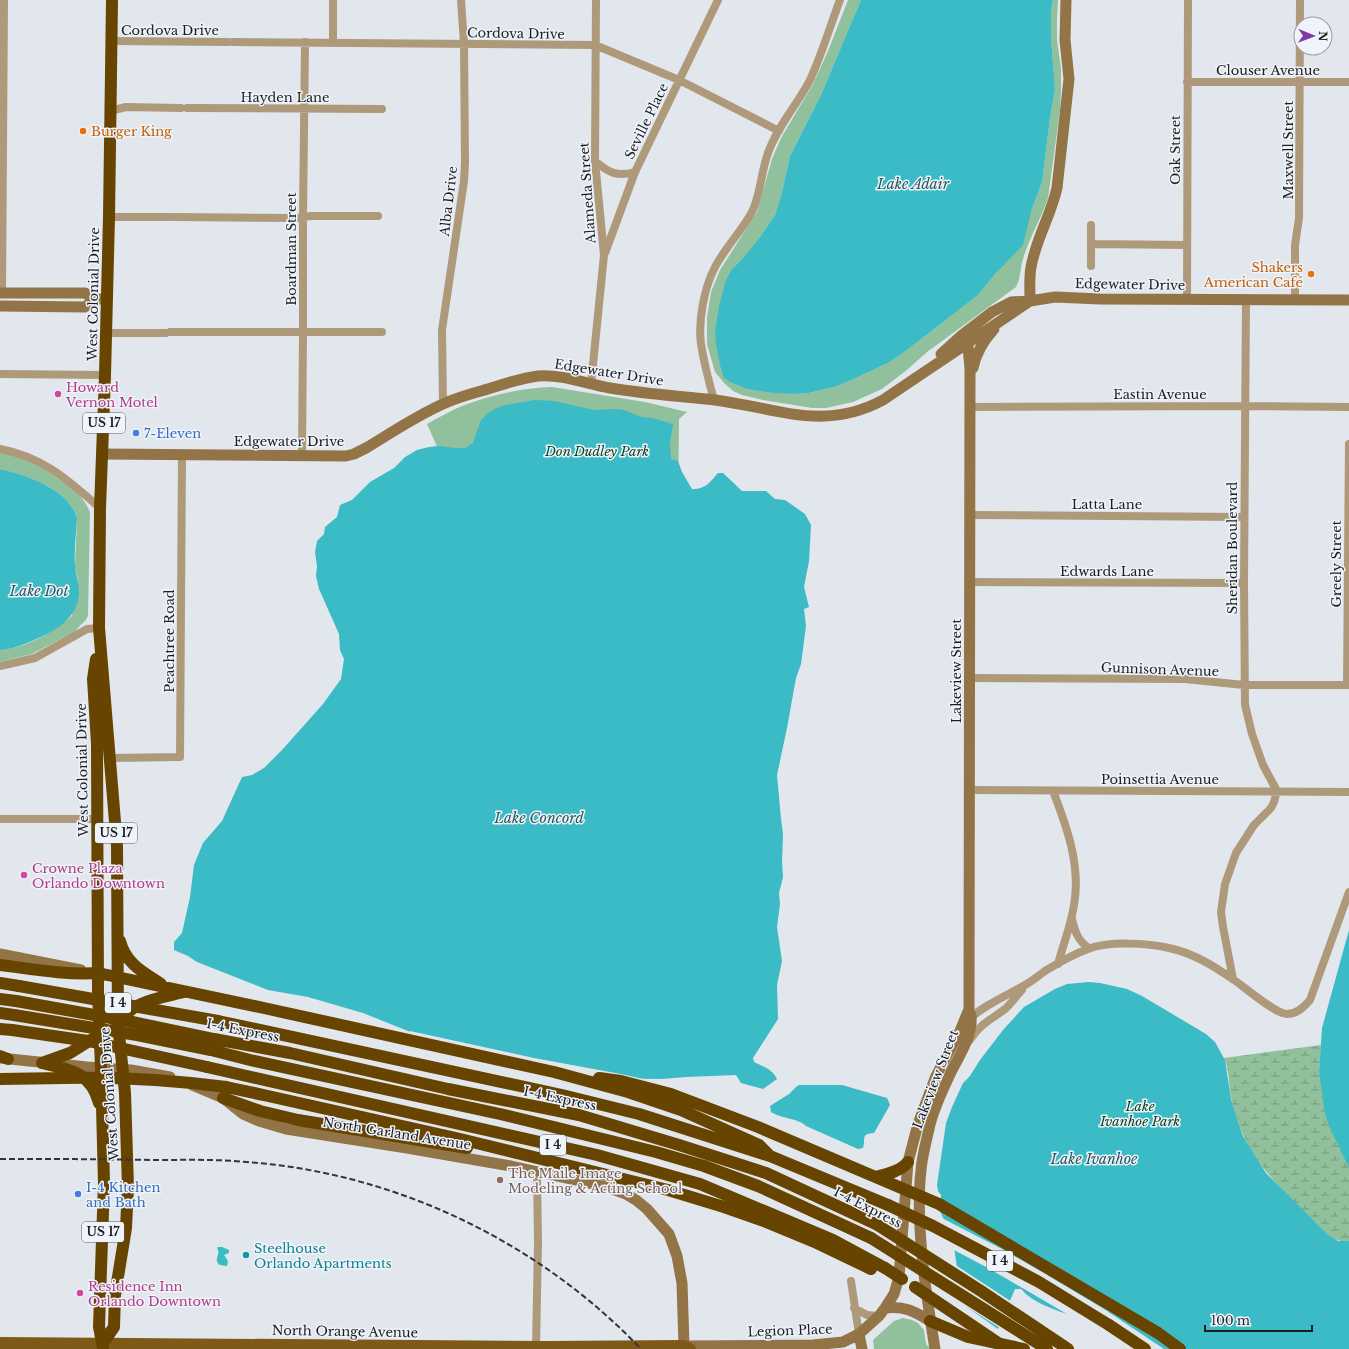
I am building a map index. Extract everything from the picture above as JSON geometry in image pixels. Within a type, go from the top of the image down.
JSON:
[{"type":"highway","name":"West Colonial Drive","points":[[103,1346],[114,1327],[115,1295],[126,1228],[128,1173],[123,1070],[118,1019],[117,846],[99,632],[100,508],[107,333],[112,0]]},
{"type":"highway","name":"West Colonial Drive","points":[[99,632],[93,679],[94,719],[97,744],[98,973],[102,1068],[104,1214],[99,1327],[103,1346]]},
{"type":"highway","points":[[118,929],[123,951],[130,962],[165,987]]},
{"type":"highway","points":[[0,965],[46,972],[85,974],[98,973],[554,1072],[617,1089],[681,1110],[759,1144],[770,1156]]},
{"type":"highway","name":"I 4","points":[[0,983],[218,1021],[562,1095],[639,1114],[770,1156],[888,1205],[933,1226],[1040,1282],[1145,1349]]},
{"type":"highway","points":[[42,1063],[70,1053],[100,1034],[136,1006],[186,992]]},
{"type":"highway","name":"I-4 Express","points":[[0,999],[133,1022],[212,1044],[656,1152],[704,1166],[758,1186],[871,1238],[1047,1349]]},
{"type":"highway","name":"I-4 Express","points":[[0,1013],[137,1035],[290,1053],[448,1089],[579,1115],[679,1145],[766,1173],[876,1224],[1068,1349]]},
{"type":"highway","points":[[102,1068],[118,1019]]},
{"type":"highway","name":"I 4","points":[[6,1030],[88,1041],[207,1067],[590,1154],[700,1184],[833,1240],[884,1271]]},
{"type":"highway","points":[[42,1063],[71,1070],[83,1076],[98,1097],[103,1122]]},
{"type":"highway","points":[[554,1072],[621,1081],[668,1093],[758,1127],[939,1204],[1151,1328],[1180,1349]]},
{"type":"highway","points":[[0,1078],[153,1079],[224,1093],[268,1096],[518,1152],[541,1160],[668,1190],[731,1210],[798,1235],[876,1272],[884,1271],[902,1279],[1007,1349]]},
{"type":"highway","points":[[224,1093],[260,1111],[298,1120],[541,1160]]},
{"type":"highway","points":[[876,1177],[900,1169],[908,1162]]},
{"type":"highway","points":[[930,1321],[968,1337],[1024,1349]]},
{"type":"main road","name":"North Orange Avenue","points":[[0,1342],[103,1346],[687,1348]]},
{"type":"street","points":[[4,0],[1,293],[85,293],[94,299],[107,299]]},
{"type":"street","points":[[333,0],[333,42]]},
{"type":"street","name":"Alba Drive","points":[[443,404],[442,330],[464,181],[465,162],[464,44],[461,0]]},
{"type":"street","name":"Alameda Street","points":[[591,384],[604,255],[595,161],[596,0]]},
{"type":"street","name":"Seville Place","points":[[604,255],[635,172],[718,0]]},
{"type":"street","points":[[714,400],[701,344],[701,319],[709,280],[715,267],[752,211],[759,193],[768,154],[779,131],[810,80],[840,0]]},
{"type":"street","points":[[1030,301],[1029,277],[1031,264],[1036,247],[1054,202],[1057,188],[1069,79],[1065,40],[1066,0]]},
{"type":"street","name":"Oak Street","points":[[1187,299],[1188,0]]},
{"type":"street","name":"Maxwell Street","points":[[1295,300],[1295,245],[1300,218],[1300,0]]},
{"type":"street","name":"Cordova Drive","points":[[111,41],[333,42],[595,46],[679,80],[779,131]]},
{"type":"street","name":"Boardman Street","points":[[302,456],[305,42]]},
{"type":"street","name":"Clouser Avenue","points":[[1187,82],[1349,82]]},
{"type":"street","name":"Hayden Lane","points":[[110,111],[126,108],[382,109]]},
{"type":"street","points":[[595,161],[605,170],[614,174],[625,175],[635,172]]},
{"type":"street","points":[[109,217],[378,216]]},
{"type":"street","points":[[1091,224],[1091,266]]},
{"type":"street","points":[[1091,244],[1187,245]]},
{"type":"street","name":"Edgewater Drive","points":[[103,454],[336,456],[354,454],[443,404],[460,397],[531,377],[552,376],[632,391],[742,404],[805,416],[837,416],[859,411],[890,396],[922,372],[938,363],[992,312],[1011,302],[1055,297],[1100,299],[1349,300]]},
{"type":"street","points":[[0,306],[85,307],[94,299]]},
{"type":"street","name":"Sheridan Boulevard","points":[[1246,299],[1244,517],[1245,706],[1252,734],[1263,765],[1277,791]]},
{"type":"street","name":"Edgewater Drive","points":[[964,339],[1005,317],[1030,301]]},
{"type":"street","points":[[970,380],[975,358],[984,340],[1005,317]]},
{"type":"street","points":[[107,333],[382,332]]},
{"type":"street","name":"Lakeview Street","points":[[935,1349],[920,1240],[919,1196],[921,1170],[931,1120],[945,1084],[961,1054],[969,1034],[970,380],[969,351],[964,339]]},
{"type":"street","points":[[0,374],[105,375]]},
{"type":"street","name":"Eastin Avenue","points":[[970,406],[1349,407]]},
{"type":"street","name":"Greely Street","points":[[1348,685],[1349,444]]},
{"type":"street","points":[[0,449],[27,456],[44,464],[69,481],[100,508]]},
{"type":"street","name":"Peachtree Road","points":[[110,758],[180,757],[182,455]]},
{"type":"street","name":"Latta Lane","points":[[970,515],[1244,517]]},
{"type":"street","name":"Edwards Lane","points":[[970,582],[1244,583]]},
{"type":"street","points":[[0,666],[35,658],[87,629],[99,632]]},
{"type":"street","name":"Gunnison Avenue","points":[[970,678],[1185,679],[1244,684],[1348,685]]},
{"type":"street","name":"Poinsettia Avenue","points":[[970,790],[1349,792]]},
{"type":"street","points":[[1053,791],[1066,824],[1071,844],[1075,882],[1072,918],[1058,964]]},
{"type":"street","points":[[1233,980],[1221,912],[1225,884],[1236,853],[1254,825],[1271,808],[1277,791]]},
{"type":"street","points":[[0,819],[97,819]]},
{"type":"street","points":[[968,1017],[1026,985],[1058,964],[1089,948],[1118,944],[1145,944],[1169,948],[1196,956],[1278,1011],[1287,1014],[1295,1012],[1303,1008],[1310,1000],[1349,892]]},
{"type":"street","points":[[1072,918],[1076,934],[1082,944],[1089,948]]},
{"type":"street","points":[[0,954],[98,973]]},
{"type":"street","points":[[961,1054],[983,1024],[1006,1008],[1026,985]]},
{"type":"street","name":"Lakeview Street","points":[[903,1217],[908,1162],[918,1124],[930,1088],[968,1017]]},
{"type":"street","name":"North Garland Avenue","points":[[3,1058],[42,1063],[147,1072],[224,1093],[244,1114],[259,1121],[286,1129],[445,1154],[537,1172],[620,1191],[636,1200],[647,1209],[669,1234],[677,1256],[682,1283],[687,1348]]},
{"type":"street","points":[[536,1348],[537,1172]]},
{"type":"street","name":"Legion Place","points":[[687,1348],[834,1344],[848,1340],[859,1334],[882,1312],[894,1294],[899,1277],[903,1217]]},
{"type":"street","points":[[851,1281],[854,1308],[862,1349]]},
{"type":"street","points":[[854,1308],[871,1316],[897,1307],[907,1309],[930,1321]]},
{"type":"green space","points":[[848,0],[861,0],[820,97],[790,156],[775,215],[760,237],[732,269],[732,383],[747,389],[795,394],[809,393],[834,387],[888,363],[978,295],[996,273],[1031,212],[1042,182],[1055,90],[1051,37],[1051,10],[1053,0],[1058,0],[1057,40],[1061,68],[1060,110],[1048,198],[1022,262],[1019,280],[1016,287],[927,352],[882,389],[853,402],[826,408],[812,408],[763,400],[742,395],[733,391],[715,372],[707,344],[707,318],[711,292],[720,270],[757,212],[772,159],[781,138],[813,84]]},
{"type":"green space","name":"Don Dudley Park","points":[[552,387],[645,402],[687,412],[679,419],[678,509],[442,458],[427,424],[473,402],[506,393]]},
{"type":"green space","points":[[0,452],[35,462],[78,493],[90,512],[87,618],[76,631],[32,654],[0,662],[0,650],[10,649],[38,639],[72,616],[78,580],[75,566],[77,519],[73,508],[66,499],[46,485],[22,475],[0,469]]},
{"type":"green space","points":[[1321,1045],[1319,1072],[1341,1148],[1349,1168],[1349,1241],[1336,1240],[1322,1231],[1277,1184],[1255,1156],[1248,1145],[1234,1111],[1229,1077],[1224,1058]]},
{"type":"green space","points":[[903,1318],[918,1323],[924,1330],[926,1344],[931,1349],[874,1349],[873,1340],[894,1321]]},
{"type":"water","name":"Lake Adair","points":[[861,0],[1053,0],[1051,10],[1051,37],[1055,90],[1042,182],[1031,212],[1023,245],[996,273],[978,295],[907,350],[888,363],[834,387],[809,393],[795,394],[747,389],[724,378],[720,365],[715,333],[719,306],[726,280],[732,269],[760,237],[775,215],[790,156],[820,97]]},
{"type":"water","name":"Lake Concord","points":[[535,400],[554,401],[594,410],[624,410],[641,417],[652,418],[673,424],[670,443],[671,459],[678,461],[682,472],[692,489],[704,487],[718,473],[723,473],[742,491],[766,491],[775,499],[785,500],[805,514],[811,525],[809,561],[804,587],[809,607],[804,609],[806,626],[801,664],[796,678],[777,775],[783,834],[783,877],[779,893],[780,904],[777,927],[782,961],[777,985],[778,1019],[753,1058],[754,1062],[770,1071],[777,1079],[763,1089],[741,1083],[736,1075],[662,1079],[576,1078],[418,1035],[363,1013],[308,997],[268,990],[197,962],[174,950],[174,942],[182,933],[190,897],[194,865],[203,843],[222,821],[242,777],[252,775],[264,768],[323,704],[341,679],[344,659],[340,650],[339,634],[319,589],[316,576],[317,566],[315,552],[317,541],[324,534],[325,527],[337,517],[340,505],[352,500],[370,482],[394,468],[405,457],[417,450],[429,447],[438,446],[465,448],[473,443],[481,420],[488,413],[505,405]]},
{"type":"water","name":"Lake Dot","points":[[0,469],[22,475],[46,485],[66,499],[73,508],[77,519],[75,566],[79,593],[78,601],[72,615],[55,630],[26,643],[0,650]]},
{"type":"water","points":[[1349,930],[1349,1168],[1325,1114],[1319,1072],[1322,1028]]},
{"type":"water","name":"Lake Ivanhoe","points":[[1088,982],[1127,989],[1142,996],[1206,1034],[1215,1042],[1225,1060],[1231,1099],[1243,1136],[1266,1173],[1328,1235],[1338,1241],[1349,1241],[1349,1349],[1164,1349],[1110,1313],[1081,1311],[1070,1315],[1037,1302],[1021,1289],[1015,1289],[998,1329],[967,1307],[960,1287],[953,1241],[940,1211],[941,1195],[938,1191],[937,1185],[946,1123],[963,1083],[970,1076],[980,1060],[1003,1030],[1024,1007],[1055,989],[1067,984]]},
{"type":"water","points":[[799,1085],[842,1085],[887,1098],[890,1105],[874,1133],[867,1134],[865,1136],[863,1148],[858,1149],[799,1122],[771,1112],[770,1106],[789,1094]]},
{"type":"water","points":[[218,1247],[229,1250],[229,1253],[224,1255],[228,1261],[227,1266],[220,1265],[217,1262]]},
{"type":"pier","points":[[410,1031],[534,1058],[652,1081],[575,1080],[417,1036],[409,1033]]},
{"type":"pier","points":[[940,1217],[1002,1249],[1044,1273],[1109,1312],[1109,1315],[1098,1313],[1081,1313],[1072,1317],[988,1268],[952,1249],[951,1241]]},
{"type":"pier","points":[[954,1264],[1012,1302],[1000,1328],[964,1305],[958,1288]]},
{"type":"railway","points":[[0,1159],[235,1161],[303,1169],[357,1181],[410,1198],[462,1220],[511,1246],[557,1276],[601,1311],[641,1349]]},
{"type":"place","name":"Burger King","points":[[83,131]]},
{"type":"place","name":"Shakers American Café","points":[[1311,274]]},
{"type":"place","name":"Howard Vernon Motel","points":[[58,394]]},
{"type":"place","name":"7-Eleven","points":[[136,433]]},
{"type":"place","name":"Crowne Plaza Orlando Downtown","points":[[24,875]]},
{"type":"place","name":"The Maile Image Modeling & Acting School","points":[[500,1180]]},
{"type":"place","name":"I-4 Kitchen and Bath","points":[[78,1194]]},
{"type":"place","name":"Steelhouse Orlando Apartments","points":[[246,1255]]},
{"type":"place","name":"Residence Inn Orlando Downtown","points":[[80,1293]]},
{"type":"park label","name":"Lake Ivanhoe Park","points":[[1140,1114]]}]
